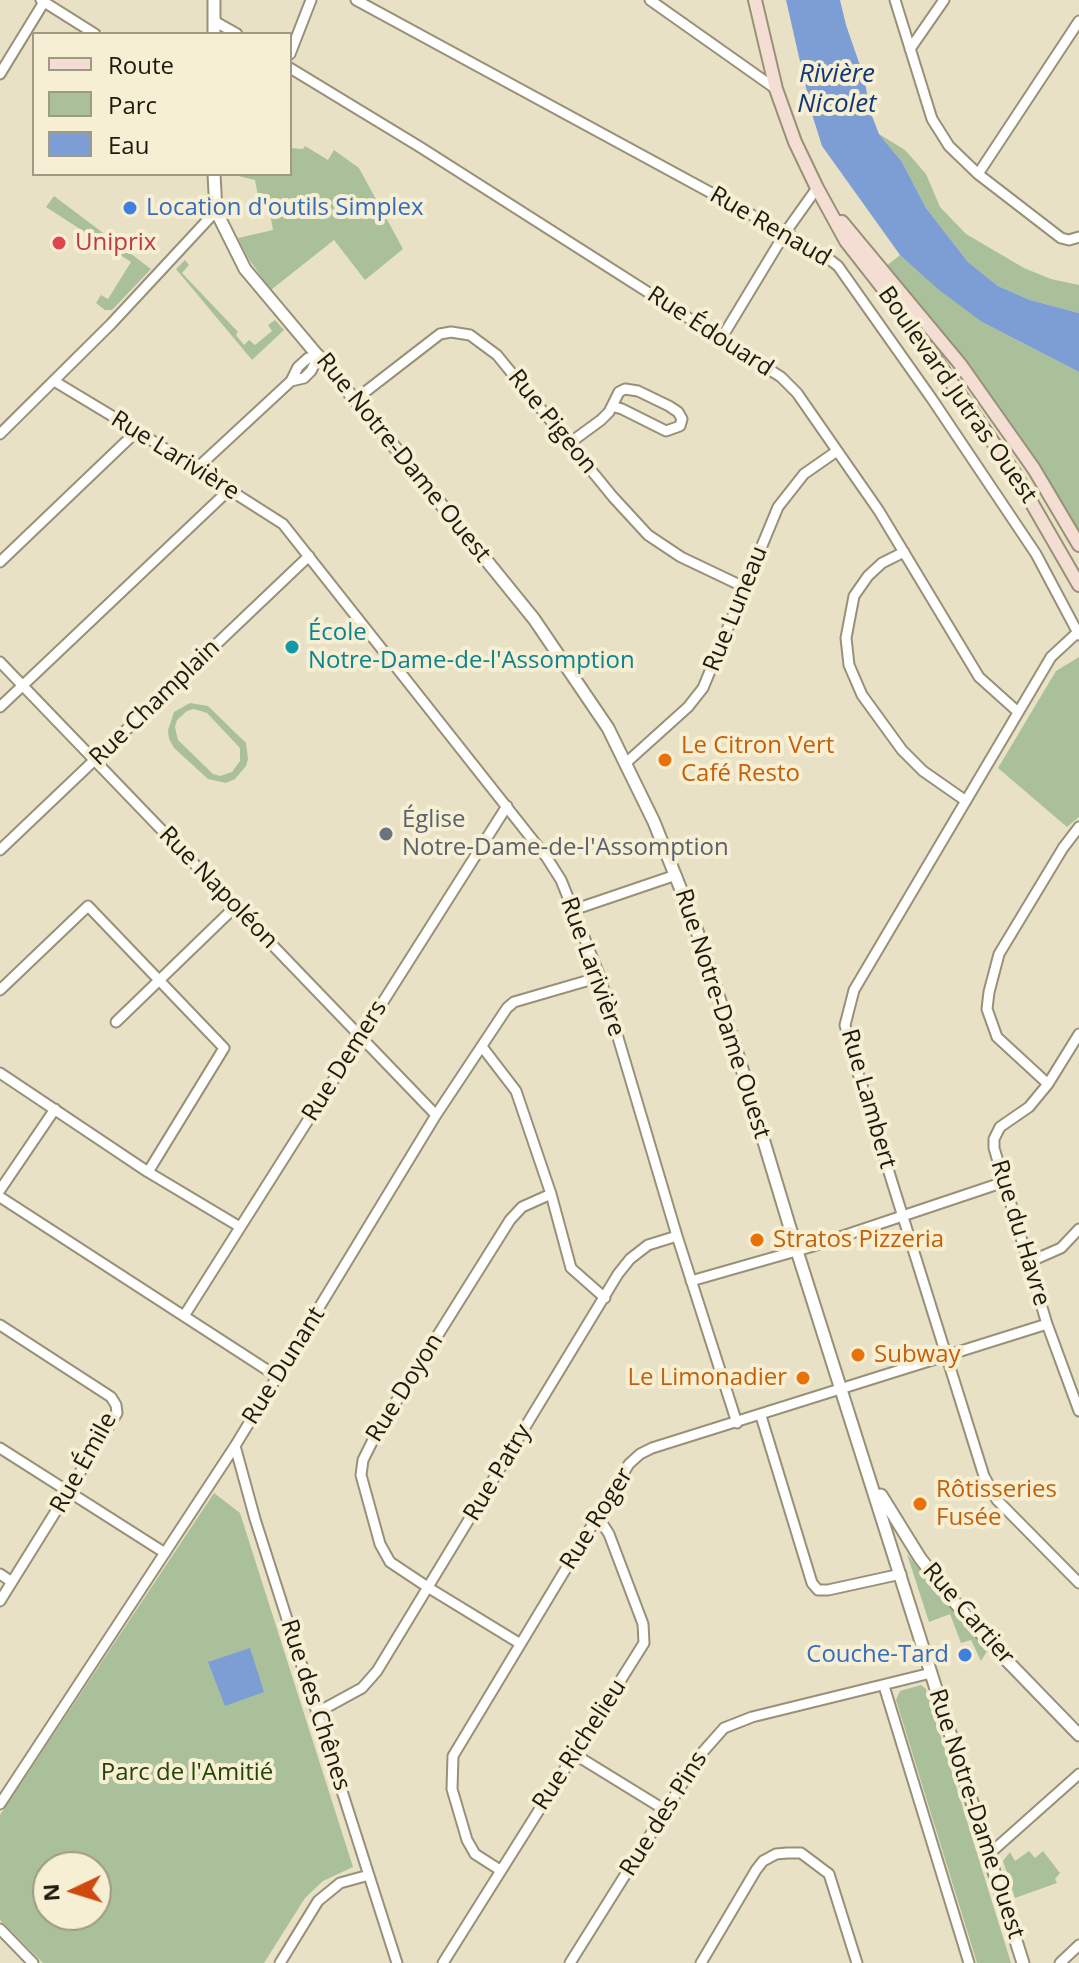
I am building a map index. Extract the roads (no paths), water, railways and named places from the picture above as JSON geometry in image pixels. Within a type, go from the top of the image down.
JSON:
[{"type":"main road","name":"Boulevard Jutras Ouest","points":[[755,0],[776,89],[795,142],[817,188],[830,208],[960,364],[1034,469],[1079,545]]},
{"type":"main road","name":"Boulevard Jutras Ouest","points":[[830,208],[846,241],[911,324],[1015,474],[1079,585]]},
{"type":"street","points":[[292,49],[311,0]]},
{"type":"street","name":"Rue Renaud","points":[[356,0],[825,256],[846,276],[1036,554],[1078,633]]},
{"type":"street","points":[[650,0],[776,89]]},
{"type":"street","points":[[895,0],[938,132],[978,174],[1061,238],[1078,238]]},
{"type":"street","points":[[910,49],[944,0]]},
{"type":"street","points":[[0,74],[43,1],[92,32]]},
{"type":"street","points":[[213,1],[214,32]]},
{"type":"street","points":[[214,21],[233,32]]},
{"type":"street","points":[[978,174],[1079,21]]},
{"type":"street","name":"Rue Édouard","points":[[292,69],[420,147],[789,385],[904,552],[979,677],[1018,712]]},
{"type":"street","name":"Rue Notre-Dame Ouest","points":[[214,176],[216,211],[245,269],[356,399],[534,619],[581,685],[627,762],[695,925],[1023,1963]]},
{"type":"street","points":[[721,339],[785,233],[817,188]]},
{"type":"street","points":[[0,434],[216,211]]},
{"type":"street","name":"Rue Pigeon","points":[[356,399],[440,334],[461,332],[470,335],[497,355],[612,495],[660,544],[702,569],[744,587]]},
{"type":"street","points":[[196,469],[291,381],[298,367],[308,358],[319,355]]},
{"type":"street","name":"Rue Larivière","points":[[54,381],[283,524],[547,858],[573,910],[600,977],[677,1236],[737,1423]]},
{"type":"street","points":[[571,442],[601,420],[619,392],[631,389],[669,406],[682,419],[680,426],[666,431],[612,406]]},
{"type":"street","points":[[0,562],[137,431]]},
{"type":"street","name":"Rue Luneau","points":[[627,762],[688,707],[703,688],[786,495],[804,474],[837,451]]},
{"type":"street","points":[[0,707],[230,489]]},
{"type":"street","points":[[904,552],[882,563],[854,596],[846,638],[849,665],[867,702],[902,750],[923,771],[966,801]]},
{"type":"street","name":"Rue Champlain","points":[[0,850],[309,556]]},
{"type":"street","name":"Rue Lambert","points":[[1078,633],[1051,657],[854,990],[846,1016],[853,1057],[989,1488],[997,1500],[1079,1583]]},
{"type":"street","name":"Rue Napoléon","points":[[0,662],[436,1115]]},
{"type":"street","name":"Rue Demers","points":[[184,1316],[507,806]]},
{"type":"street","points":[[1048,1084],[997,1037],[987,1009],[989,992],[999,954],[1079,827]]},
{"type":"street","points":[[573,910],[676,875]]},
{"type":"street","points":[[0,990],[88,906],[224,1048],[148,1172]]},
{"type":"street","points":[[116,1022],[236,906]]},
{"type":"street","name":"Rue Dunant","points":[[0,1804],[235,1446],[436,1115],[507,1008],[514,1002],[600,977]]},
{"type":"street","name":"Rue du Havre","points":[[1079,1034],[1048,1084],[1029,1107],[1000,1127],[994,1139],[994,1148],[1047,1324],[1075,1388],[1079,1411]]},
{"type":"street","points":[[483,1048],[516,1091],[551,1194],[571,1268],[605,1298]]},
{"type":"street","points":[[0,1073],[148,1172],[240,1227]]},
{"type":"street","points":[[0,1190],[55,1109]]},
{"type":"street","points":[[691,1281],[797,1251],[1004,1182]]},
{"type":"street","name":"Rue Doyon","points":[[519,1643],[398,1568],[384,1553],[361,1475],[363,1460],[377,1432],[510,1220],[522,1207],[551,1194]]},
{"type":"street","points":[[0,1197],[278,1377]]},
{"type":"street","points":[[1029,1262],[1061,1248],[1079,1229]]},
{"type":"street","name":"Rue Patry","points":[[318,1712],[370,1681],[630,1259],[648,1245],[677,1236]]},
{"type":"street","name":"Rue Roger","points":[[500,1870],[470,1848],[452,1789],[451,1765],[458,1747],[519,1643],[629,1464],[640,1454],[1047,1324]]},
{"type":"street","name":"Rue Émile","points":[[0,1325],[111,1397],[116,1405],[115,1419],[0,1601]]},
{"type":"street","points":[[761,1416],[809,1572],[818,1590],[901,1574]]},
{"type":"street","name":"Rue des Chênes","points":[[235,1446],[255,1519],[397,1963]]},
{"type":"street","points":[[0,1448],[165,1553]]},
{"type":"street","name":"Rue Cartier","points":[[871,1481],[920,1558],[952,1599],[986,1639],[1079,1735]]},
{"type":"street","name":"Rue Richelieu","points":[[443,1963],[637,1656],[645,1635],[609,1534],[598,1517]]},
{"type":"street","points":[[0,1574],[12,1582]]},
{"type":"street","name":"Rue des Pins","points":[[570,1963],[701,1754],[724,1728],[752,1717],[931,1673]]},
{"type":"street","points":[[884,1686],[969,1963]]},
{"type":"street","points":[[574,1754],[665,1810]]},
{"type":"street","points":[[988,1855],[1079,1774]]},
{"type":"street","points":[[701,1963],[763,1861],[776,1854],[801,1853],[829,1874],[857,1963]]},
{"type":"street","points":[[280,1963],[318,1901],[331,1888],[369,1875]]},
{"type":"street","points":[[0,1929],[33,1963]]},
{"type":"street","points":[[1060,1963],[1079,1945]]},
{"type":"water","name":"Rivière Nicolet","points":[[786,0],[840,0],[879,134],[902,162],[926,208],[968,262],[998,286],[1030,300],[1079,313],[1079,372],[982,322],[900,255],[822,146]]},
{"type":"water","points":[[250,1648],[264,1692],[225,1706],[208,1662]]},
{"type":"place","name":"Location d'outils Simplex","points":[[130,208]]},
{"type":"place","name":"Uniprix","points":[[59,243]]},
{"type":"place","name":"École Notre-Dame-de-l'Assomption","points":[[292,647]]},
{"type":"place","name":"Le Citron Vert Café Resto","points":[[665,760]]},
{"type":"place","name":"Église Notre-Dame-de-l'Assomption","points":[[386,834]]},
{"type":"place","name":"Stratos Pizzeria","points":[[757,1240]]},
{"type":"place","name":"Subway","points":[[858,1355]]},
{"type":"place","name":"Le Limonadier","points":[[803,1378]]},
{"type":"place","name":"Rôtisseries Fusée","points":[[920,1504]]},
{"type":"place","name":"Couche-Tard","points":[[965,1655]]},
{"type":"park label","name":"Parc de l'Amitié","points":[[187,1773]]}]
